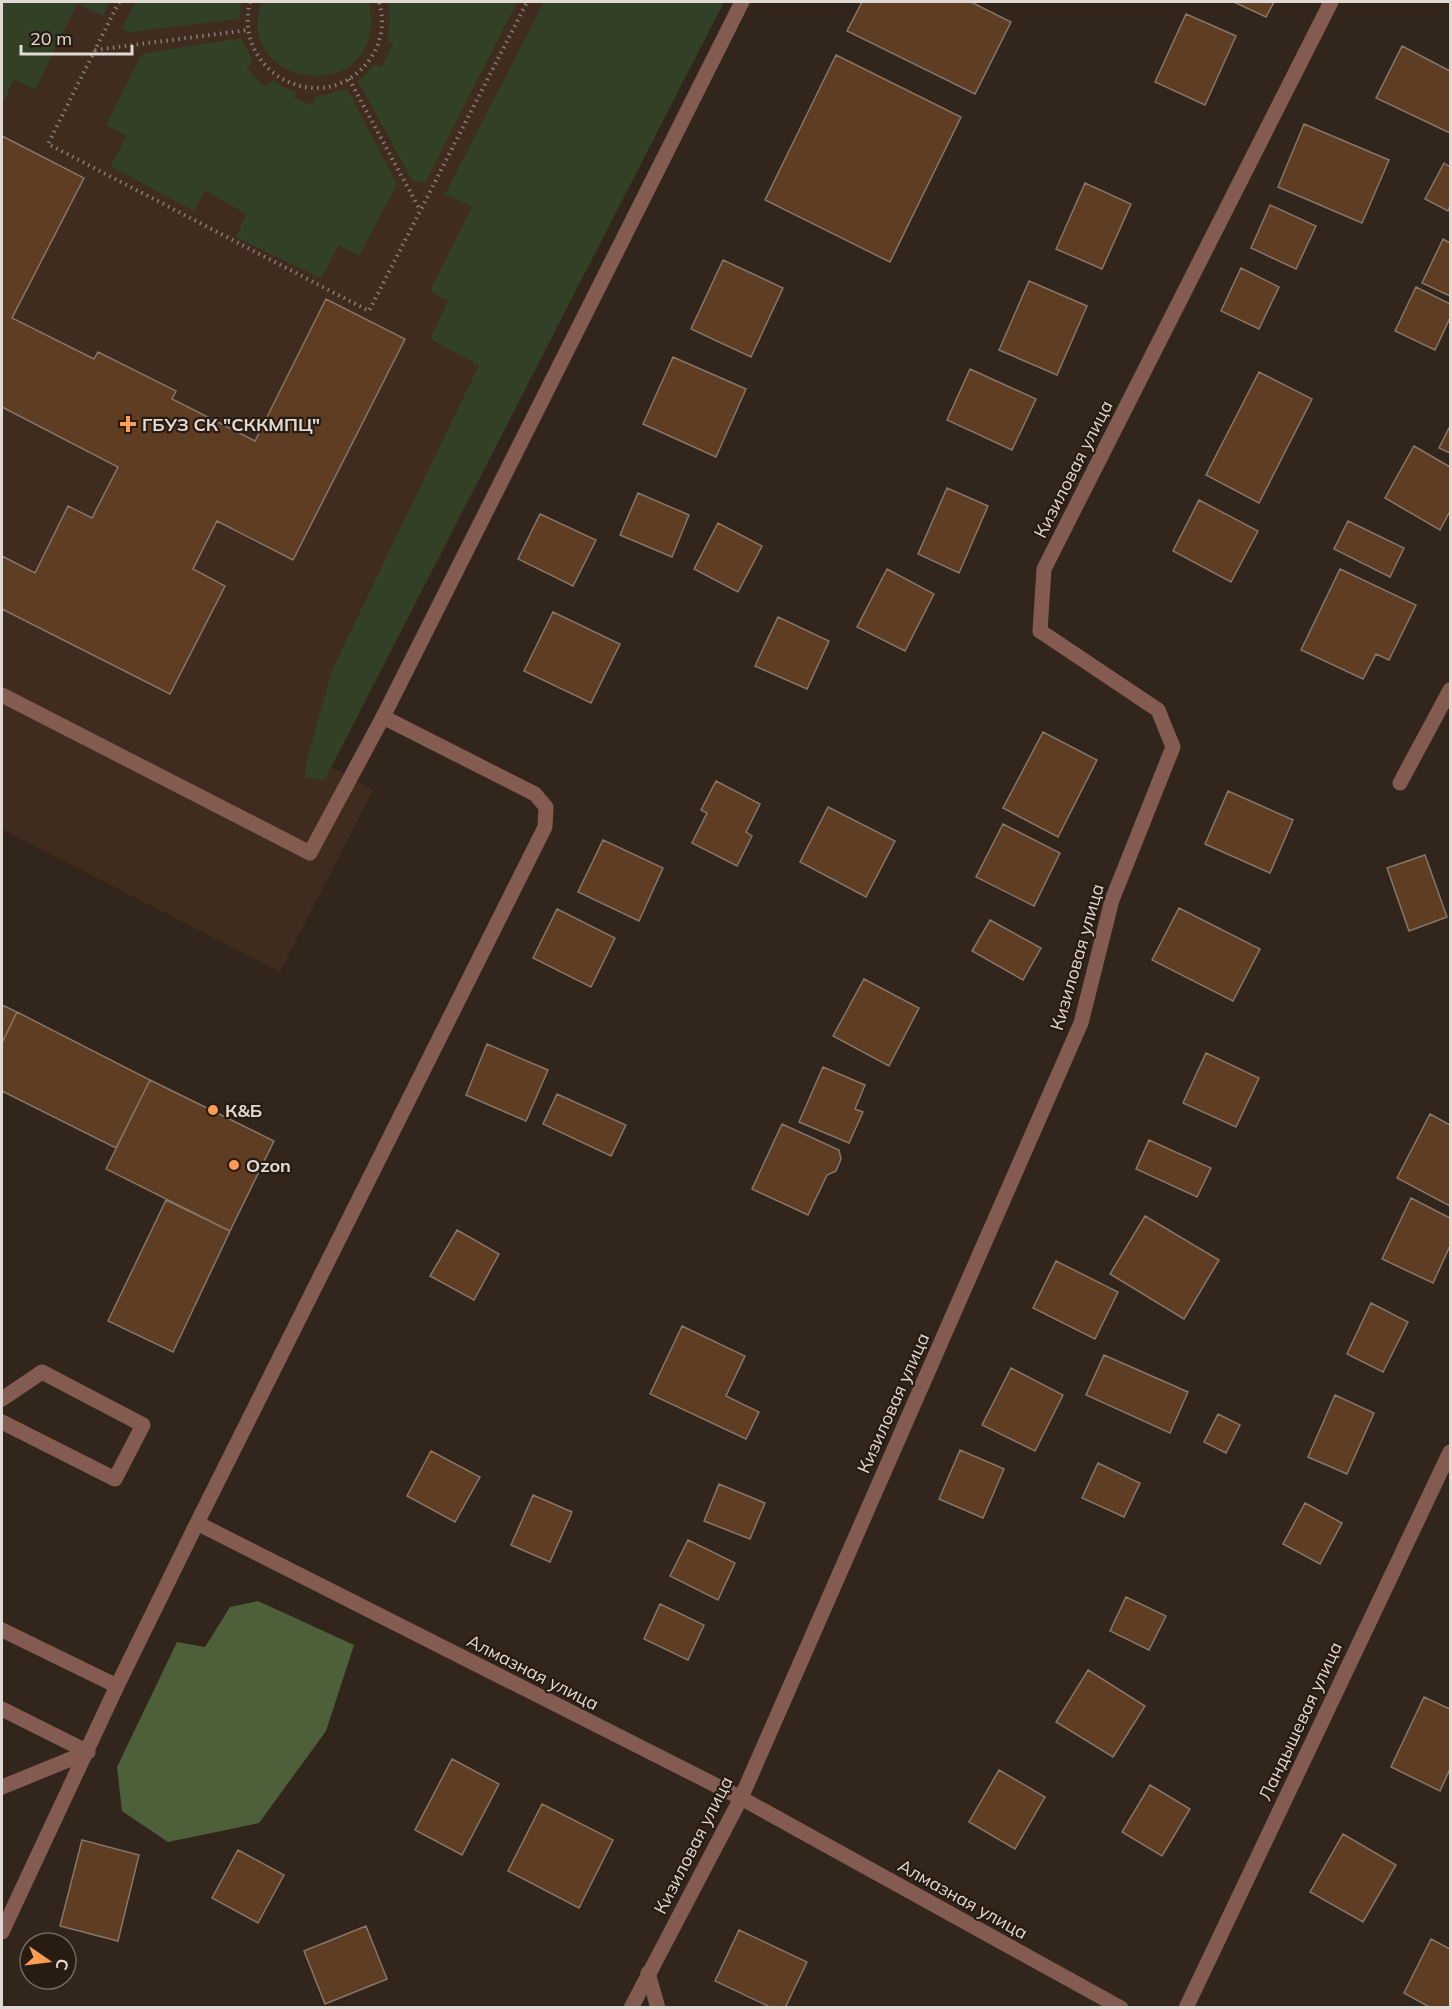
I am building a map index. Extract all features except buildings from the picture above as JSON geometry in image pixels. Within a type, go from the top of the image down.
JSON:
[{"type":"street","points":[[2,694],[310,853],[383,717],[742,2]]},
{"type":"street","name":"Кизиловая улица","points":[[631,2007],[741,1798],[1081,1023],[1112,900],[1173,747],[1158,710],[1040,631],[1044,569],[1331,2]]},
{"type":"street","points":[[1400,783],[1450,690]]},
{"type":"street","points":[[2,1932],[117,1686],[197,1523],[545,827],[546,807],[535,794],[383,717]]},
{"type":"street","points":[[2,1399],[42,1372],[143,1425],[115,1479],[2,1422]]},
{"type":"street","name":"Ландышевая улица","points":[[1185,2007],[1450,1452]]},
{"type":"street","name":"Алмазная улица","points":[[197,1523],[741,1798],[1121,2007]]},
{"type":"street","points":[[2,1630],[117,1686]]},
{"type":"street","points":[[2,1709],[88,1752]]},
{"type":"street","points":[[2,1787],[88,1752]]},
{"type":"street","points":[[648,1973],[658,2007]]},
{"type":"path","points":[[119,2],[48,144],[369,311],[527,2]]},
{"type":"path","points":[[250,2],[248,30],[253,47],[262,62],[274,75],[292,84],[311,88],[331,87],[349,79],[364,67],[376,50],[382,31],[379,2]]},
{"type":"path","points":[[95,50],[248,30]]},
{"type":"path","points":[[349,79],[420,211]]},
{"type":"shaded area","points":[[2,2],[724,2],[332,767],[373,790],[280,972],[2,829]]},
{"type":"green space","points":[[2,2],[110,2],[103,16],[77,4],[35,90],[14,79],[2,106]]},
{"type":"green space","points":[[135,2],[242,2],[239,19],[129,32],[122,28]]},
{"type":"green space","points":[[262,2],[369,2],[369,37],[356,60],[336,73],[311,76],[287,69],[268,54],[258,31]]},
{"type":"green space","points":[[387,2],[517,2],[425,183],[412,180],[358,81],[375,65],[381,67],[393,44],[388,41],[390,15]]},
{"type":"green space","points":[[544,2],[724,2],[324,780],[305,778],[305,767],[332,670],[479,365],[430,339],[448,301],[430,291],[472,207],[445,194]]},
{"type":"green space","points":[[241,38],[253,61],[247,68],[264,87],[274,80],[284,88],[296,91],[294,98],[312,105],[316,97],[347,89],[397,184],[359,256],[339,245],[321,278],[236,237],[246,214],[205,190],[194,211],[110,166],[127,136],[106,125],[142,54]]},
{"type":"green space","points":[[258,1601],[354,1645],[326,1731],[259,1823],[168,1842],[122,1811],[117,1767],[177,1642],[205,1647],[230,1607]]},
{"type":"place","name":"ГБУЗ СК \"СККМПЦ\"","points":[[128,424]]},
{"type":"place","name":"К&Б","points":[[213,1110]]},
{"type":"place","name":"Ozon","points":[[234,1165]]}]
